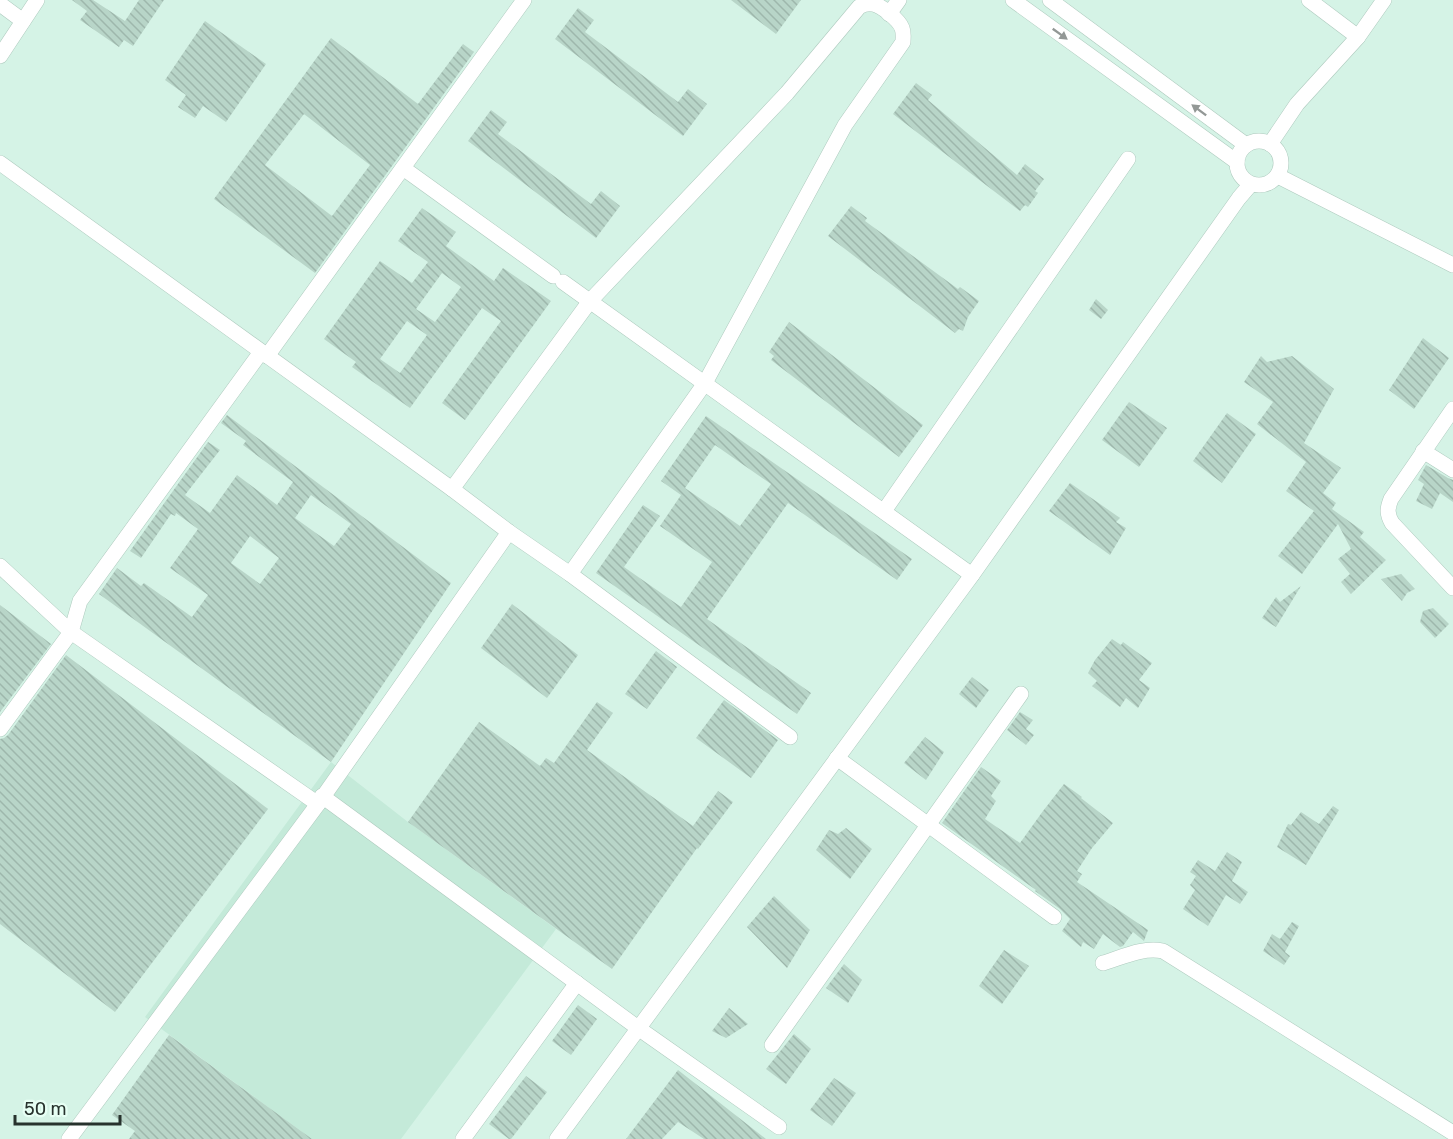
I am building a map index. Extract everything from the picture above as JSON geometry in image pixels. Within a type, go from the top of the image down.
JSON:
[{"type":"street","points":[[0,56],[37,0]]},
{"type":"street","points":[[0,729],[71,632],[80,602],[403,168],[524,0]]},
{"type":"street","points":[[889,14],[899,0]]},
{"type":"street","points":[[1013,0],[1238,162]]},
{"type":"street","points":[[1050,0],[1246,145]]},
{"type":"street","points":[[1309,0],[1358,37]]},
{"type":"street","points":[[1270,144],[1297,104],[1358,37],[1384,0]]},
{"type":"street","points":[[0,4],[23,21]]},
{"type":"street","points":[[452,489],[590,301],[787,93],[859,7],[864,4],[874,4],[889,14],[902,27],[903,42],[845,125],[705,383],[570,574]]},
{"type":"street","points":[[1262,141],[1276,149],[1280,155],[1281,169],[1273,181],[1258,186],[1244,180],[1239,173],[1238,158],[1246,145],[1262,141]]},
{"type":"street","points":[[884,511],[1128,159]]},
{"type":"street","points":[[0,163],[570,574],[790,736]]},
{"type":"street","points":[[403,168],[972,575]]},
{"type":"street","points":[[1278,176],[1453,265]]},
{"type":"street","points":[[557,1139],[972,575],[1251,184]]},
{"type":"street","points":[[1453,409],[1391,499],[1388,508],[1388,515],[1398,530],[1453,588]]},
{"type":"street","points":[[1423,451],[1453,470]]},
{"type":"street","points":[[69,1139],[320,800],[509,532]]},
{"type":"street","points":[[0,567],[71,632],[320,800],[778,1127]]},
{"type":"street","points":[[772,1045],[1021,694]]},
{"type":"street","points":[[837,759],[1054,917]]},
{"type":"street","points":[[1103,963],[1141,951],[1153,949],[1163,951],[1453,1133]]},
{"type":"street","points":[[463,1139],[577,983]]},
{"type":"shaded area","points":[[331,762],[408,822],[556,929],[401,1139],[312,1139],[145,1017]]},
{"type":"building","points":[[72,0],[93,0],[125,21],[139,0],[164,0],[133,46],[124,40],[119,47],[80,20],[87,11]]},
{"type":"building","points":[[731,0],[801,0],[776,34]]},
{"type":"building","points":[[578,8],[594,20],[585,32],[678,102],[688,89],[707,104],[683,136],[555,39]]},
{"type":"building","points":[[205,21],[266,64],[226,122],[203,106],[195,118],[178,107],[186,95],[165,80]]},
{"type":"building","points":[[331,38],[418,104],[463,44],[474,52],[315,273],[214,199]],"holes":[[[304,114],[370,165],[332,216],[265,165]]]},
{"type":"building","points":[[916,83],[932,95],[928,100],[1017,175],[1025,164],[1044,179],[1035,191],[1038,193],[1028,207],[1025,205],[1020,211],[893,114]]},
{"type":"building","points":[[491,110],[507,122],[498,134],[591,204],[601,191],[620,206],[596,238],[468,141]]},
{"type":"building","points":[[851,206],[867,218],[865,221],[958,289],[960,287],[979,301],[968,317],[963,331],[959,329],[955,333],[828,236]]},
{"type":"building","points":[[422,208],[456,232],[446,246],[494,281],[503,268],[551,301],[465,420],[442,403],[501,321],[482,308],[410,408],[352,367],[356,362],[324,339],[380,261],[412,283],[428,262],[398,241]],"holes":[[[442,273],[461,287],[435,322],[416,309]],[[407,321],[427,335],[400,373],[380,359]]]},
{"type":"building","points":[[1096,299],[1108,310],[1101,319],[1089,310]]},
{"type":"building","points":[[789,322],[923,425],[899,457],[771,360],[774,356],[769,352]]},
{"type":"building","points":[[1423,338],[1449,358],[1414,409],[1389,390]]},
{"type":"building","points":[[1261,356],[1267,362],[1292,356],[1334,389],[1304,443],[1341,468],[1323,493],[1336,503],[1332,509],[1364,532],[1360,537],[1386,560],[1351,594],[1341,582],[1350,574],[1338,559],[1351,549],[1338,524],[1302,574],[1278,556],[1314,511],[1286,491],[1306,462],[1257,424],[1273,402],[1244,382]]},
{"type":"building","points":[[1129,402],[1167,428],[1139,467],[1102,440]]},
{"type":"building","points":[[1227,413],[1256,434],[1222,483],[1193,461]]},
{"type":"building","points":[[227,415],[451,583],[331,762],[99,594],[117,568],[141,586],[144,583],[192,617],[208,595],[170,568],[198,529],[176,513],[175,516],[171,514],[141,558],[130,551],[208,442],[220,450],[185,495],[210,513],[237,475],[277,505],[293,482],[243,445],[246,441],[221,423]],"holes":[[[311,495],[351,524],[334,546],[295,518]],[[250,536],[279,558],[260,584],[231,563]]]},
{"type":"building","points":[[706,416],[912,559],[897,580],[788,503],[707,619],[811,693],[797,714],[596,573],[643,505],[660,516],[624,567],[681,607],[712,562],[660,526],[681,495],[661,481]],"holes":[[[715,445],[771,484],[740,526],[685,488]]]},
{"type":"building","points":[[1426,465],[1453,480],[1453,502],[1440,493],[1432,509],[1416,501],[1424,484],[1418,480]]},
{"type":"building","points":[[1070,483],[1120,518],[1116,522],[1126,528],[1110,555],[1049,511]]},
{"type":"building","points":[[1401,574],[1415,589],[1407,593],[1402,601],[1381,579]]},
{"type":"building","points":[[1301,586],[1276,627],[1262,618],[1276,597],[1280,602]]},
{"type":"building","points":[[512,604],[578,655],[547,698],[481,648]]},
{"type":"building","points":[[0,605],[51,644],[0,712]]},
{"type":"building","points":[[1433,608],[1449,624],[1435,638],[1420,622],[1423,611]]},
{"type":"building","points":[[1112,639],[1121,645],[1123,642],[1152,663],[1139,680],[1150,688],[1138,708],[1126,698],[1120,707],[1092,686],[1097,681],[1088,673]]},
{"type":"building","points":[[656,651],[677,667],[647,709],[625,694]]},
{"type":"building","points":[[66,655],[268,809],[115,1012],[0,924],[0,739],[8,735]]},
{"type":"building","points":[[972,677],[989,690],[976,708],[959,694]]},
{"type":"building","points":[[724,700],[778,740],[751,778],[696,738]]},
{"type":"building","points":[[597,702],[613,713],[587,750],[693,826],[718,791],[733,802],[697,848],[612,969],[408,822],[479,722],[540,766],[546,758],[554,763]]},
{"type":"building","points":[[1020,712],[1033,720],[1026,729],[1034,735],[1026,745],[1007,730]]},
{"type":"building","points":[[925,737],[944,752],[926,780],[904,763]]},
{"type":"building","points":[[981,767],[1001,781],[991,796],[996,801],[985,819],[1020,843],[1064,784],[1113,823],[1077,871],[1082,874],[1077,882],[1148,930],[1144,941],[1133,932],[1120,947],[1103,934],[1094,949],[1083,942],[1081,947],[1062,931],[1070,919],[1060,909],[942,823]]},
{"type":"building","points":[[1333,806],[1339,810],[1306,865],[1277,847],[1288,824],[1291,825],[1301,812],[1319,824]]},
{"type":"building","points":[[846,828],[872,849],[850,879],[816,850],[829,830],[838,834]]},
{"type":"building","points":[[1227,852],[1242,862],[1232,881],[1248,892],[1240,904],[1226,895],[1208,926],[1183,909],[1195,890],[1190,885],[1196,876],[1190,872],[1198,860],[1215,871]]},
{"type":"building","points":[[774,896],[810,930],[787,968],[747,927]]},
{"type":"building","points":[[1292,922],[1299,926],[1285,952],[1290,956],[1284,965],[1263,951],[1272,934],[1280,939]]},
{"type":"building","points":[[1004,950],[1029,966],[1002,1004],[979,986]]},
{"type":"building","points":[[844,964],[862,980],[848,1003],[826,988]]},
{"type":"building","points":[[578,1005],[597,1019],[571,1055],[552,1041]]},
{"type":"building","points":[[729,1008],[748,1024],[726,1038],[712,1031]]},
{"type":"building","points":[[794,1034],[811,1049],[786,1084],[766,1069]]},
{"type":"building","points":[[169,1035],[312,1139],[129,1139],[135,1131],[112,1115]]},
{"type":"building","points":[[678,1070],[766,1139],[704,1139],[678,1122],[662,1139],[626,1139]]},
{"type":"building","points":[[526,1076],[547,1092],[509,1139],[489,1124]]},
{"type":"building","points":[[834,1078],[856,1093],[832,1126],[810,1110]]}]
